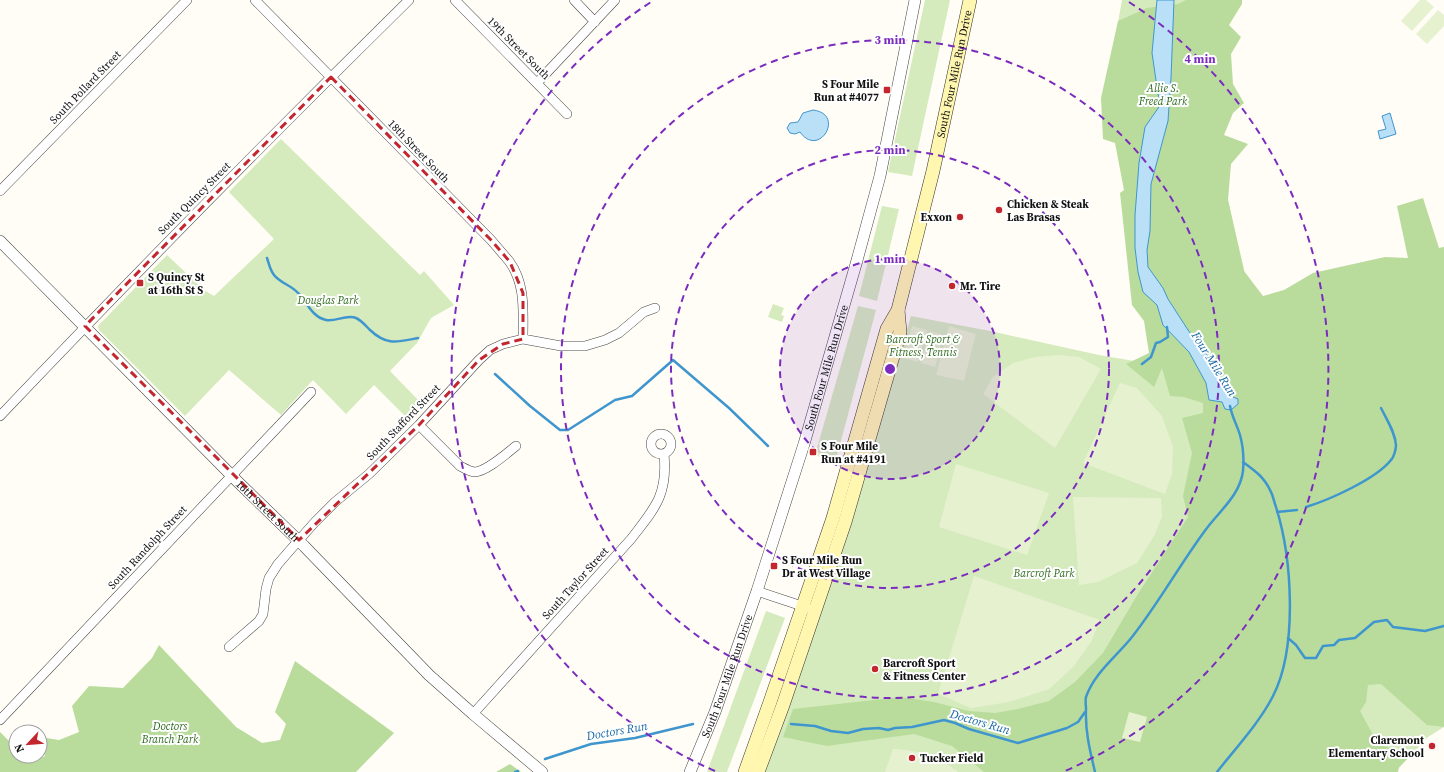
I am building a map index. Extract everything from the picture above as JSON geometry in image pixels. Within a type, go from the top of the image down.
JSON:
[{"type":"main road","name":"South Four Mile Run Drive","points":[[745,772],[845,522],[900,332],[898,310],[933,171],[970,0]]},
{"type":"main road","name":"South Four Mile Run Drive","points":[[758,772],[810,608]]},
{"type":"street","name":"South Pollard Street","points":[[0,191],[187,0]]},
{"type":"street","name":"18th Street South","points":[[255,0],[491,240],[510,262],[518,276],[523,293],[523,339]]},
{"type":"street","name":"South Quincy Street","points":[[0,416],[85,326],[408,0]]},
{"type":"street","name":"19th Street South","points":[[454,0],[567,114]]},
{"type":"street","points":[[574,0],[595,22]]},
{"type":"street","points":[[537,83],[615,0]]},
{"type":"street","name":"South Four Mile Run Drive","points":[[690,772],[715,712],[758,591],[804,444],[880,176],[915,0]]},
{"type":"street","name":"16th Street South","points":[[0,241],[232,475],[299,540],[429,674],[473,714],[542,772]]},
{"type":"street","name":"South Stafford Street","points":[[229,647],[252,629],[259,621],[263,614],[269,578],[278,564],[299,540],[335,502],[369,474],[419,425],[490,350],[503,344],[523,339],[561,346],[585,346],[605,340],[618,333],[644,312],[655,308]]},
{"type":"street","name":"South Randolph Street","points":[[0,720],[311,392]]},
{"type":"street","points":[[419,425],[460,466],[466,470],[475,472],[485,469],[516,446]]},
{"type":"street","name":"South Taylor Street","points":[[473,714],[631,539],[654,509],[663,487],[666,470],[664,454]]},
{"type":"street","points":[[758,591],[810,608]]},
{"type":"highlighted area","points":[[331,77],[491,240],[510,262],[523,293],[523,339],[503,344],[479,360],[419,425],[299,540],[85,326]]},
{"type":"green space","points":[[925,0],[950,0],[912,176],[888,172]]},
{"type":"green space","name":"Barcroft Park","points":[[1122,0],[1232,0],[1227,42],[1224,136],[1228,200],[1252,304],[1444,247],[1444,727],[1428,737],[1398,769],[1398,772],[763,772],[860,492],[911,316],[990,331],[1099,355],[1140,362],[1176,371],[1116,33]]},
{"type":"green space","name":"Allie S. Freed Park","points":[[1186,0],[1242,0],[1242,4],[1229,25],[1241,37],[1231,54],[1233,84],[1244,103],[1233,113],[1224,135],[1248,144],[1231,164],[1228,200],[1244,271],[1263,296],[1284,290],[1313,273],[1385,257],[1408,258],[1397,206],[1423,198],[1439,248],[1444,247],[1444,727],[1427,725],[1381,684],[1368,685],[1366,702],[1360,711],[1378,744],[1411,755],[1399,767],[1398,772],[984,772],[952,746],[914,734],[827,746],[783,737],[793,709],[901,697],[934,702],[969,711],[995,713],[1049,701],[1075,682],[1103,653],[1136,597],[1188,517],[1183,496],[1192,453],[1182,418],[1203,413],[1203,403],[1184,397],[1170,396],[1162,368],[1154,387],[1126,364],[1149,353],[1144,321],[1132,305],[1120,193],[1124,190],[1115,143],[1103,139],[1101,98],[1118,21],[1147,8],[1178,4]]},
{"type":"green space","points":[[1420,0],[1426,0],[1434,7],[1412,31],[1401,21]]},
{"type":"green space","points":[[1438,10],[1444,15],[1444,26],[1427,44],[1416,34]]},
{"type":"green space","name":"Douglas Park","points":[[281,139],[420,275],[424,271],[454,305],[431,318],[417,343],[390,371],[422,404],[409,420],[374,385],[346,414],[313,380],[281,415],[229,370],[185,416],[99,330],[98,326],[167,255],[204,290],[214,296],[274,239],[229,192]]},
{"type":"green space","points":[[882,206],[899,209],[877,301],[859,296]]},
{"type":"green space","points":[[773,304],[784,308],[781,315],[784,316],[782,322],[768,317]]},
{"type":"green space","points":[[858,306],[876,310],[835,463],[815,455]]},
{"type":"green space","points":[[912,326],[927,330],[918,362],[903,358]]},
{"type":"green space","points":[[949,326],[976,334],[964,381],[936,375]]},
{"type":"green space","points":[[930,331],[944,335],[935,367],[921,363]]},
{"type":"green space","points":[[1059,355],[1079,357],[1101,369],[1055,448],[983,394],[993,377],[1013,363],[1035,357]]},
{"type":"green space","points":[[1120,383],[1137,388],[1162,416],[1173,447],[1172,474],[1165,494],[1083,463]]},
{"type":"green space","points":[[956,464],[1049,493],[1027,555],[939,527]]},
{"type":"green space","points":[[1073,497],[1161,498],[1162,517],[1154,536],[1137,563],[1098,582],[1079,585]]},
{"type":"green space","points":[[974,576],[1100,620],[1091,642],[1073,667],[1049,689],[1009,702],[971,708],[938,694]]},
{"type":"green space","points":[[766,611],[785,618],[727,772],[707,772]]},
{"type":"green space","name":"Doctors Branch Park","points":[[159,645],[236,727],[262,743],[280,740],[286,724],[275,712],[295,661],[394,733],[356,772],[0,772],[0,732],[8,740],[8,764],[48,764],[48,738],[59,740],[79,732],[72,706],[89,686],[123,688],[152,658]]},
{"type":"green space","points":[[1129,712],[1147,717],[1140,742],[1122,738]]},
{"type":"green space","name":"Tucker Field","points":[[893,749],[928,755],[936,758],[958,772],[885,772]]},
{"type":"green space","points":[[510,764],[521,772],[496,772]]},
{"type":"water","points":[[1157,0],[1174,0],[1168,121],[1151,184],[1150,231],[1147,250],[1148,267],[1163,288],[1168,299],[1188,330],[1212,361],[1222,386],[1228,395],[1238,399],[1238,404],[1231,410],[1225,409],[1222,402],[1209,400],[1206,383],[1189,352],[1163,325],[1157,305],[1143,292],[1138,272],[1135,248],[1135,215],[1139,163],[1145,127],[1161,104],[1158,94],[1152,53]]},
{"type":"water","points":[[813,110],[823,113],[828,119],[826,133],[821,138],[815,141],[807,139],[800,132],[795,134],[790,133],[787,128],[790,123],[798,122],[803,113]]},
{"type":"water","points":[[1390,113],[1396,134],[1380,139],[1378,131],[1386,129],[1382,116]]},
{"type":"waterway","points":[[267,258],[274,275],[295,290],[317,316],[326,320],[348,317],[356,318],[376,335],[387,341],[392,342],[418,338]]},
{"type":"waterway","points":[[1142,364],[1151,357],[1156,343],[1168,337],[1167,327]]},
{"type":"waterway","points":[[495,374],[530,406],[560,430],[568,430],[615,400],[632,396],[673,360],[729,408],[768,446]]},
{"type":"waterway","name":"Four Mile Run","points":[[1095,772],[1086,725],[1086,698],[1090,688],[1100,672],[1142,624],[1204,532],[1233,496],[1241,480],[1243,471],[1242,444],[1230,406]]},
{"type":"waterway","points":[[1306,507],[1352,488],[1375,474],[1392,459],[1396,449],[1394,435],[1381,408]]},
{"type":"waterway","points":[[1217,772],[1268,706],[1281,676],[1289,628],[1289,576],[1286,551],[1276,507],[1268,485],[1255,471],[1243,462]]},
{"type":"waterway","points":[[1277,512],[1297,510]]},
{"type":"waterway","points":[[1288,638],[1296,645],[1305,658],[1316,658],[1323,646],[1334,645],[1339,640],[1355,638],[1374,622],[1387,620],[1393,627],[1425,631],[1444,626]]},
{"type":"waterway","name":"Doctors Run","points":[[791,724],[815,726],[831,731],[848,733],[863,729],[879,728],[888,730],[912,727],[944,720],[1018,743],[1067,728],[1078,722],[1085,712]]},
{"type":"waterway","name":"Doctors Run","points":[[545,759],[591,744],[635,738],[693,724]]},
{"type":"place","name":"S Four Mile Run at #4077","points":[[887,90]]},
{"type":"place","name":"Chicken & Steak Las Brasas","points":[[999,210]]},
{"type":"place","name":"Exxon","points":[[960,217]]},
{"type":"place","name":"S Quincy St at 16th St S","points":[[140,283]]},
{"type":"place","name":"Mr. Tire","points":[[952,286]]},
{"type":"place","name":"S Four Mile Run at #4191","points":[[813,452]]},
{"type":"place","name":"S Four Mile Run Dr at West Village","points":[[774,566]]},
{"type":"place","name":"Barcroft Sport & Fitness Center","points":[[875,669]]},
{"type":"place","name":"Claremont Elementary School","points":[[1432,746]]},
{"type":"place","name":"Tucker Field","points":[[912,758]]},
{"type":"park label","name":"Barcroft Sport & Fitness, Tennis","points":[[923,345]]}]
